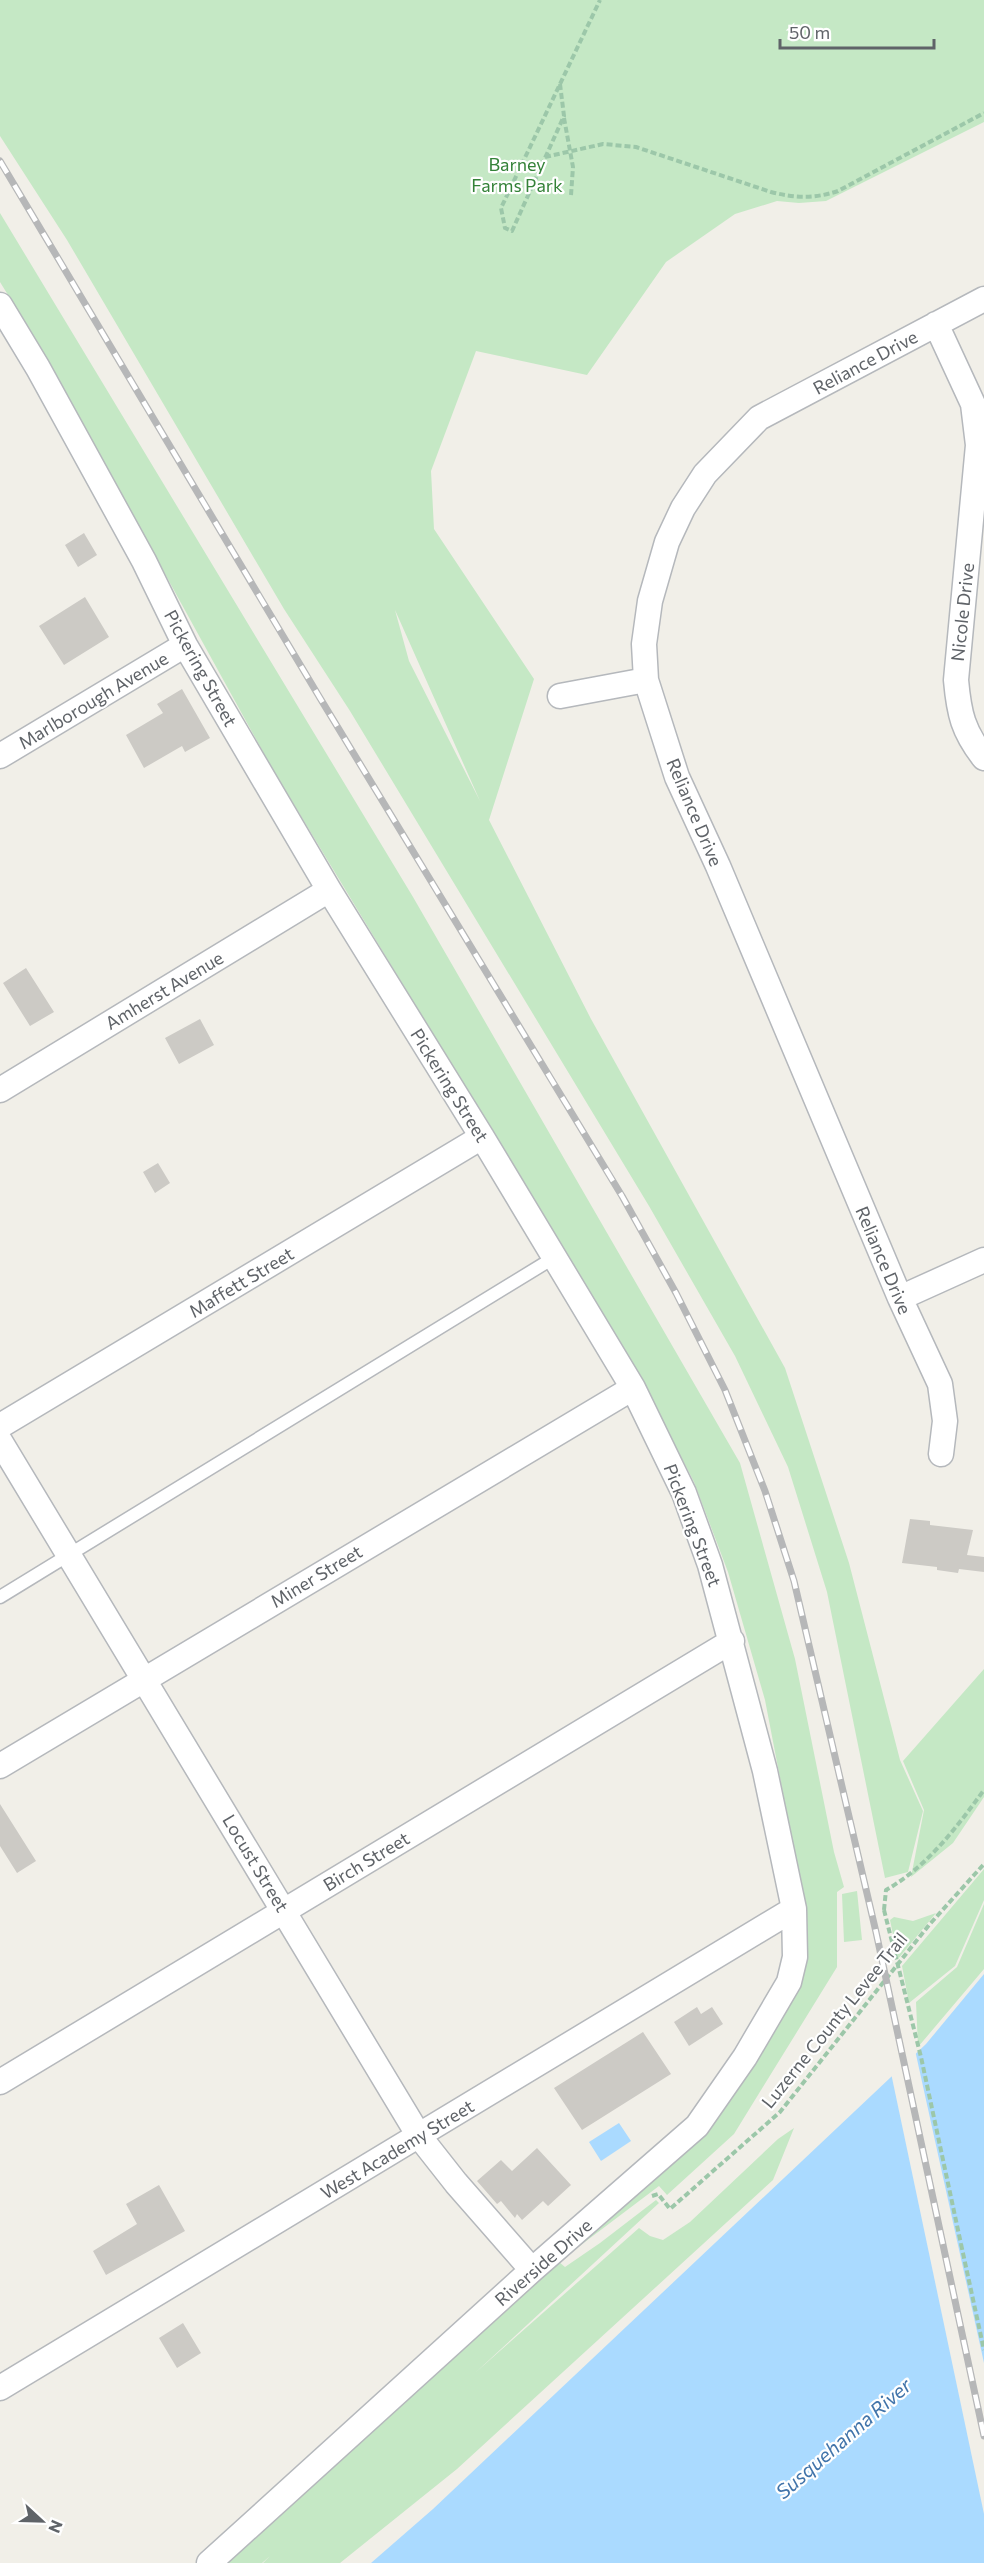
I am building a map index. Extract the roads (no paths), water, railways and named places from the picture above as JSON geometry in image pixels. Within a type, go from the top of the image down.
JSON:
[{"type":"street","name":"Reliance Drive","points":[[940,1454],[945,1421],[940,1384],[900,1298],[718,866],[677,777],[646,680],[644,644],[650,601],[667,542],[683,508],[705,474],[759,418],[984,299]]},
{"type":"street","name":"Pickering Street","points":[[0,305],[38,368],[144,561],[185,645],[329,890],[482,1137],[633,1388],[684,1493],[710,1564],[765,1771],[795,1909]]},
{"type":"street","name":"Nicole Drive","points":[[936,324],[973,404],[978,445],[956,680],[959,714],[974,745],[984,759]]},
{"type":"street","name":"Marlborough Avenue","points":[[0,756],[185,645]]},
{"type":"street","points":[[560,696],[646,680]]},
{"type":"street","name":"Amherst Avenue","points":[[0,1090],[329,890]]},
{"type":"street","name":"Maffett Street","points":[[0,1426],[482,1137]]},
{"type":"street","points":[[900,1298],[984,1260]]},
{"type":"street","name":"Miner Street","points":[[0,1766],[633,1388]]},
{"type":"street","name":"Locust Street","points":[[0,1441],[145,1678],[419,2136],[456,2183],[532,2270]]},
{"type":"street","name":"Birch Street","points":[[0,2082],[732,1641]]},
{"type":"street","name":"West Academy Street","points":[[0,2388],[795,1909]]},
{"type":"street","name":"Riverside Drive","points":[[209,2563],[532,2270],[697,2126],[721,2095],[789,1982],[795,1957],[795,1909]]},
{"type":"lane","points":[[0,1597],[555,1257]]},
{"type":"water","name":"Susquehanna River","points":[[984,1974],[984,2563],[371,2563],[433,2509],[926,2044]]},
{"type":"water","points":[[619,2123],[631,2141],[601,2161],[589,2142]]},
{"type":"railway","points":[[0,161],[320,698],[622,1196],[676,1293],[725,1390],[765,1491],[794,1581],[876,1932],[984,2436]]},
{"type":"park label","name":"Barney Farms Park","points":[[517,174]]}]
